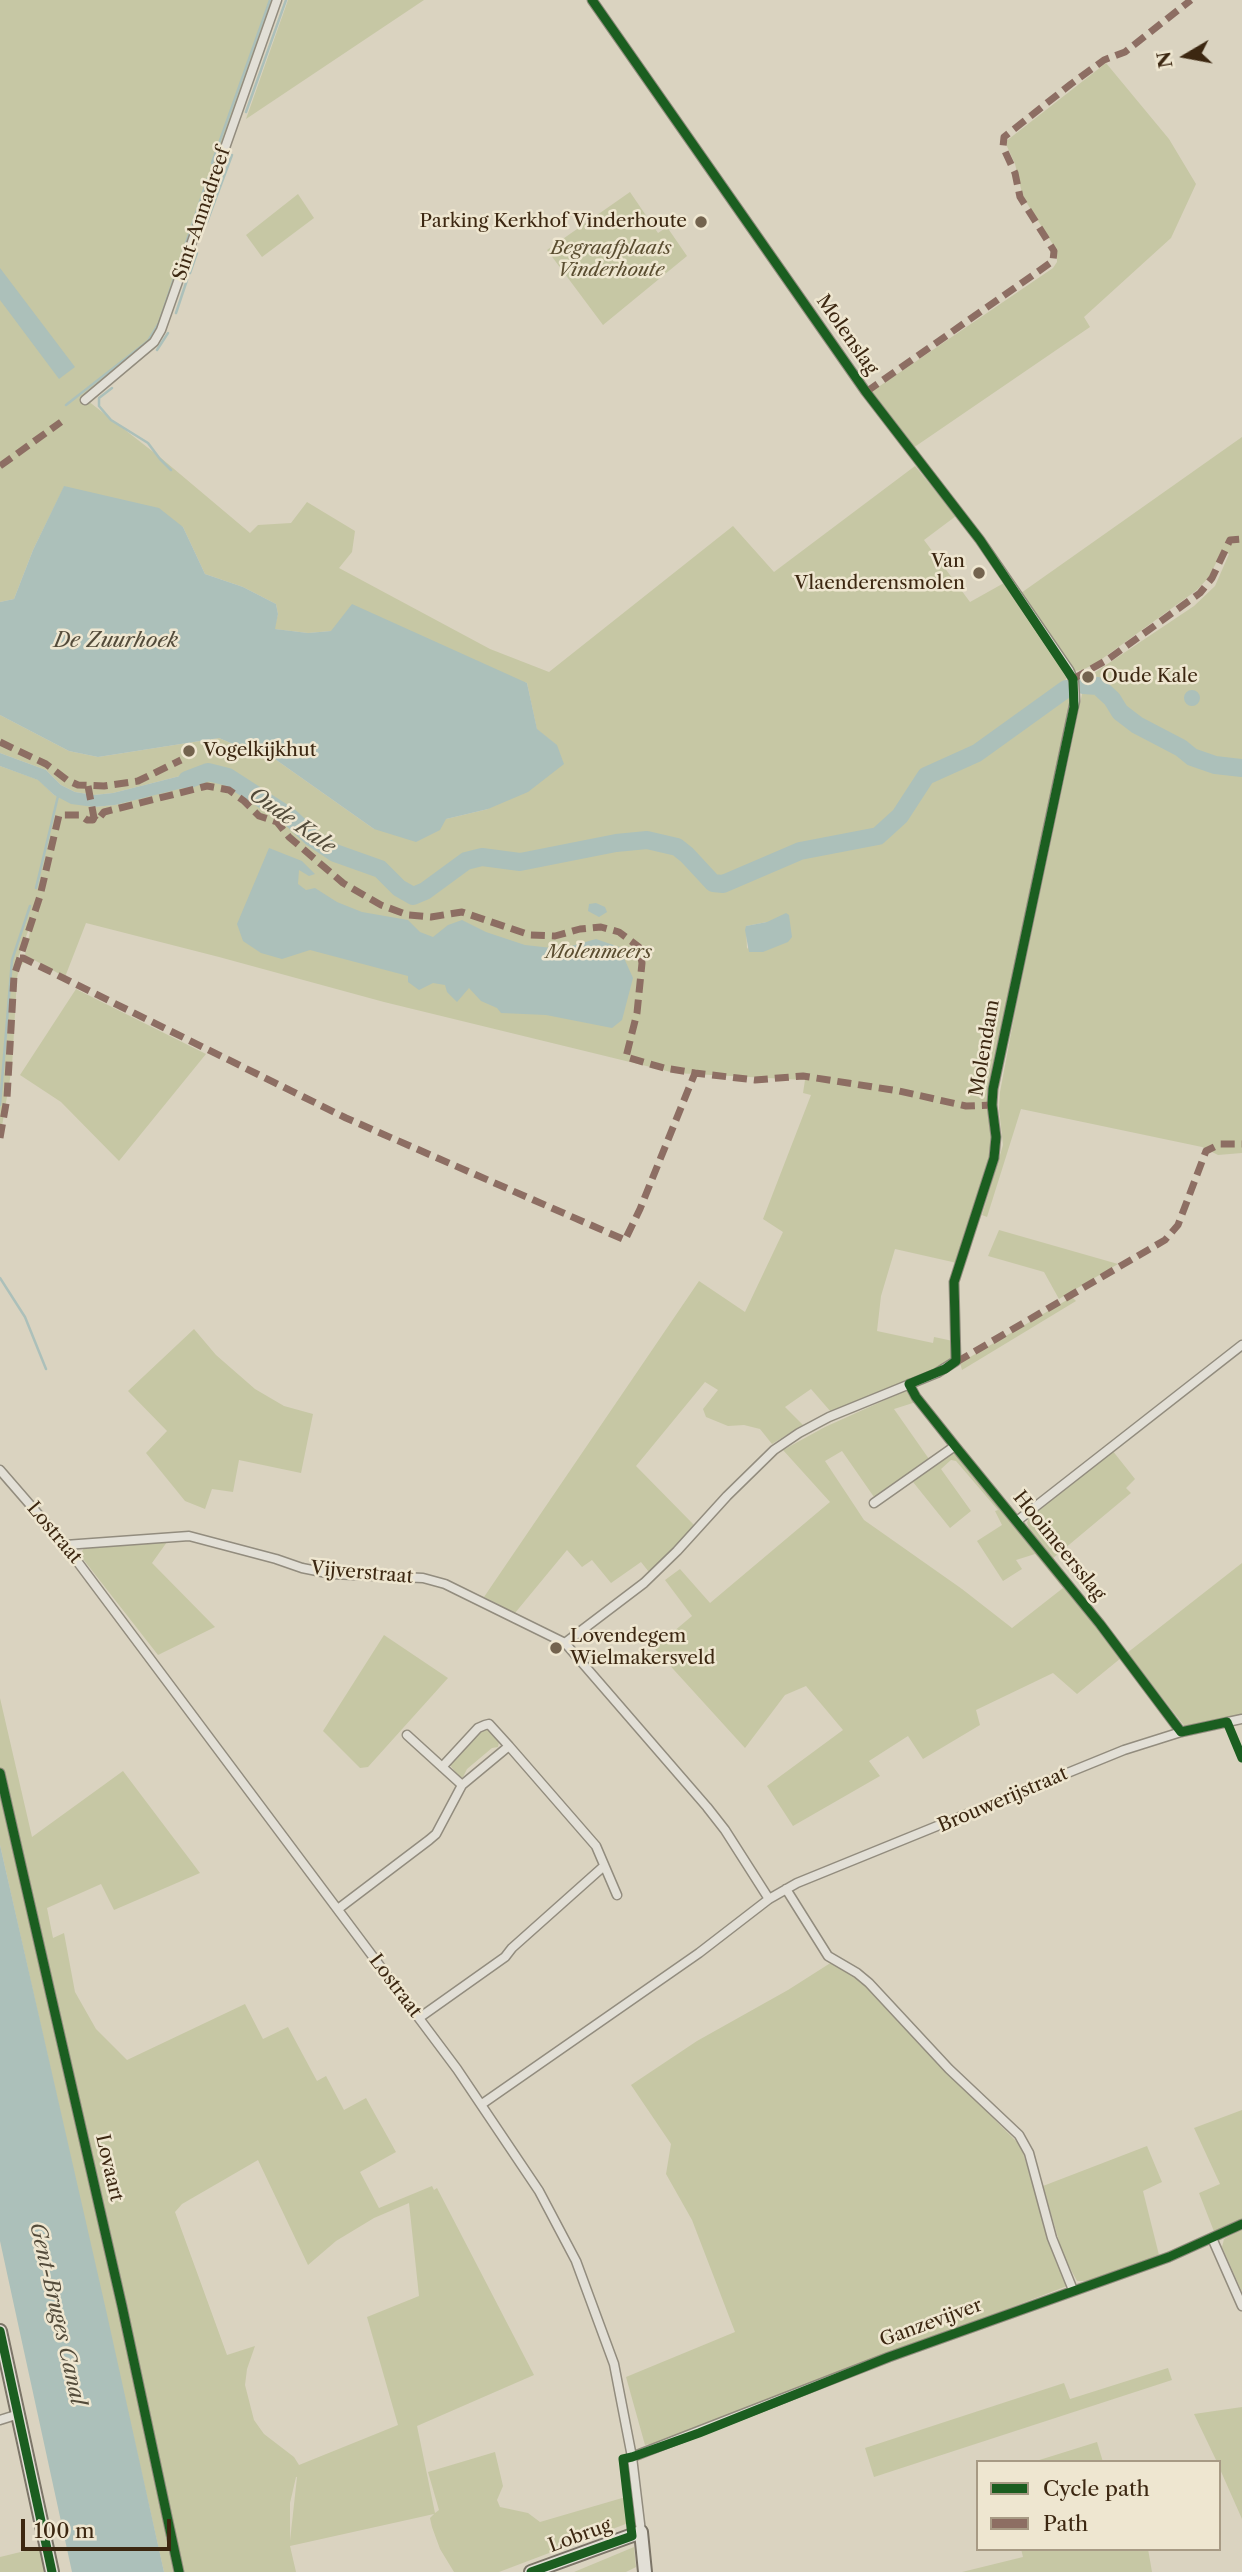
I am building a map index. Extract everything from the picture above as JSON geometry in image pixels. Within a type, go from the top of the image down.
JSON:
[{"type":"street","name":"Sint-Annadreef","points":[[85,400],[153,342],[161,330],[277,0]]},
{"type":"street","name":"Molenslag","points":[[592,0],[852,371],[980,540],[1069,670],[1075,688]]},
{"type":"street","name":"Molendam","points":[[909,1384],[945,1369],[956,1361],[952,1299],[954,1282],[994,1158],[996,1137],[993,1089],[1072,721],[1075,688]]},
{"type":"street","name":"Hooimeersslag","points":[[1017,1521],[1242,1345]]},
{"type":"street","name":"Hooimeersslag","points":[[909,1384],[916,1397],[955,1446],[1100,1623],[1181,1732]]},
{"type":"street","points":[[769,1899],[707,1807],[565,1643],[644,1583],[774,1450],[828,1417],[909,1384]]},
{"type":"street","points":[[874,1503],[955,1446]]},
{"type":"street","name":"Lostraat","points":[[0,1470],[65,1545],[338,1909],[482,2104],[540,2191],[576,2261],[614,2364],[632,2457],[645,2572]]},
{"type":"street","name":"Vijverstraat","points":[[65,1545],[189,1536],[332,1574],[423,1578],[445,1584],[565,1643]]},
{"type":"street","name":"Brouwerijstraat","points":[[482,2104],[786,1889],[831,1868],[889,1847],[1124,1750],[1181,1732],[1242,1718]]},
{"type":"street","points":[[442,1767],[478,1728],[489,1724],[596,1846],[617,1895]]},
{"type":"street","points":[[407,1735],[462,1785]]},
{"type":"street","points":[[338,1909],[436,1834],[462,1785],[509,1746]]},
{"type":"street","name":"Lovaart","points":[[0,1773],[122,2306],[179,2572]]},
{"type":"street","points":[[419,2018],[505,1957],[604,1866]]},
{"type":"street","points":[[786,1889],[828,1956],[869,1983],[950,2069],[1019,2135],[1029,2153],[1052,2238],[1073,2290]]},
{"type":"street","name":"Ganzevijver","points":[[632,2457],[889,2357],[1169,2257],[1242,2224]]},
{"type":"street","points":[[1212,2238],[1242,2306]]},
{"type":"street","points":[[0,2331],[52,2572]]},
{"type":"street","points":[[0,2420],[19,2414]]},
{"type":"street","name":"Lobrug","points":[[531,2572],[641,2532]]},
{"type":"green space","points":[[0,0],[275,0],[161,324],[152,341],[83,397],[250,533],[258,525],[291,523],[307,502],[355,531],[352,552],[339,568],[490,649],[549,672],[733,526],[774,572],[915,466],[956,516],[924,540],[970,602],[1004,583],[1067,677],[1064,683],[975,748],[942,765],[947,771],[973,759],[991,749],[1049,705],[1071,696],[991,1083],[991,1156],[957,1263],[895,1249],[881,1296],[877,1331],[933,1343],[934,1337],[953,1341],[952,1360],[831,1412],[811,1389],[785,1407],[803,1425],[772,1444],[760,1429],[744,1425],[728,1426],[706,1417],[703,1409],[718,1390],[705,1382],[636,1466],[695,1526],[649,1572],[641,1562],[611,1583],[592,1560],[582,1567],[567,1550],[515,1613],[484,1597],[699,1281],[745,1312],[783,1232],[763,1219],[811,1095],[803,1093],[805,1080],[675,1073],[384,1002],[86,923],[65,977],[25,955],[33,918],[18,958],[24,962],[19,968],[17,978],[12,1067],[0,1138],[0,766],[39,780],[54,795],[94,807],[115,805],[167,791],[206,772],[113,793],[94,795],[75,792],[61,785],[46,770],[0,753],[0,715],[69,751],[98,757],[219,738],[233,744],[234,760],[241,749],[272,757],[374,829],[446,819],[488,809],[556,745],[537,730],[527,683],[331,631],[308,633],[274,629],[278,614],[276,604],[243,587],[205,574],[183,527],[64,487],[33,550],[14,599],[0,602]],"holes":[[[648,836],[667,839],[687,848],[712,874],[722,879],[704,884],[682,855],[647,845],[622,847],[521,867],[521,857],[617,838]],[[767,922],[747,949],[746,926]]]},
{"type":"green space","points":[[288,0],[424,0],[246,119]]},
{"type":"green space","points":[[1106,63],[1169,139],[1196,184],[1171,238],[1084,317],[1090,327],[913,448],[871,392],[1053,268],[1057,262],[1057,251],[1023,197],[1015,164],[1005,142]]},
{"type":"green space","name":"Begraafplaats Vinderhoute","points":[[630,192],[658,233],[667,227],[687,256],[603,325],[547,250]]},
{"type":"green space","points":[[298,194],[314,218],[262,257],[246,235]]},
{"type":"green space","points":[[1242,437],[1242,763],[1215,762],[1193,754],[1183,744],[1139,722],[1093,683],[1092,678],[1094,673],[1194,606],[1215,586],[1229,554],[1222,551],[1209,577],[1197,590],[1095,664],[1082,670],[1075,671],[1021,593]]},
{"type":"green space","points":[[1095,692],[1134,729],[1179,751],[1190,760],[1213,769],[1242,771],[1242,1153],[1218,1155],[1202,1147],[1021,1109],[987,1217],[982,1215],[1003,1145],[1000,1092],[1016,1007],[1082,694]]},
{"type":"green space","points":[[76,989],[206,1054],[119,1161],[61,1102],[20,1075]]},
{"type":"green space","points":[[999,1230],[1118,1264],[1059,1299],[1044,1272],[988,1256]]},
{"type":"green space","points":[[1072,1297],[1076,1301],[962,1370],[960,1363]]},
{"type":"green space","points":[[194,1329],[216,1355],[255,1389],[284,1406],[313,1414],[301,1473],[239,1460],[233,1492],[212,1489],[205,1509],[185,1501],[146,1453],[167,1431],[128,1391]]},
{"type":"green space","points":[[907,1390],[916,1402],[894,1409],[929,1459],[874,1497],[842,1451],[825,1461],[864,1520],[1012,1628],[1063,1588],[1035,1554],[1016,1560],[1022,1569],[1003,1581],[977,1541],[1002,1525],[995,1511],[998,1510],[956,1461],[951,1460],[941,1469],[971,1511],[950,1528],[913,1482],[957,1453],[1121,1658],[1077,1694],[1053,1673],[976,1710],[980,1725],[923,1759],[908,1736],[869,1761],[880,1776],[793,1826],[767,1786],[843,1730],[806,1686],[785,1695],[745,1748],[654,1648],[692,1616],[665,1580],[680,1569],[710,1603],[830,1502],[783,1450],[825,1427]]},
{"type":"green space","points":[[1112,1450],[1135,1479],[1126,1488],[1131,1493],[1052,1559],[1031,1533],[1027,1523],[1030,1515]]},
{"type":"green space","points":[[167,1542],[152,1563],[215,1627],[158,1655],[81,1553],[84,1548]]},
{"type":"green space","points":[[1242,1563],[1242,1714],[1186,1728],[1127,1653]]},
{"type":"green space","points":[[384,1635],[448,1678],[368,1767],[360,1768],[323,1731]]},
{"type":"green space","points":[[0,1698],[32,1837],[123,1771],[200,1873],[114,1910],[101,1884],[47,1908],[53,1938],[64,1933],[75,1992],[96,2029],[127,2060],[245,2004],[263,2039],[288,2027],[317,2081],[326,2076],[344,2110],[366,2098],[396,2152],[360,2172],[379,2208],[432,2186],[434,2190],[437,2188],[534,2375],[417,2426],[435,2513],[439,2510],[428,2472],[495,2452],[503,2486],[497,2500],[500,2507],[528,2513],[540,2522],[629,2496],[631,2522],[499,2572],[454,2572],[440,2549],[432,2527],[430,2518],[434,2514],[290,2546],[296,2572],[164,2572],[0,1845]],"holes":[[[258,2160],[308,2265],[336,2241],[374,2218],[409,2203],[419,2296],[367,2317],[398,2425],[299,2465],[294,2457],[264,2434],[254,2420],[245,2385],[255,2346],[227,2355],[175,2212],[182,2204]],[[297,2477],[290,2541],[290,2503]]]},
{"type":"green space","points":[[488,1728],[499,1742],[498,1747],[492,1748],[467,1769],[463,1777],[459,1777],[450,1765],[481,1730]]},
{"type":"green space","points":[[832,1962],[859,1978],[1021,2146],[1056,2262],[1067,2286],[664,2441],[645,2445],[626,2377],[735,2332],[692,2220],[666,2174],[671,2144],[631,2085],[697,2041]]},
{"type":"green space","points":[[1242,2110],[1242,2221],[1215,2234],[1199,2193],[1220,2184],[1194,2128]]},
{"type":"green space","points":[[1147,2146],[1162,2182],[1143,2191],[1160,2259],[1086,2281],[1077,2281],[1063,2255],[1043,2186]]},
{"type":"green space","points":[[1242,2229],[1242,2292],[1222,2247],[1224,2239]]},
{"type":"green space","points":[[1168,2368],[1172,2380],[874,2477],[865,2448],[1064,2383],[1070,2399]]},
{"type":"green space","points":[[1242,2407],[1242,2519],[1221,2472],[1221,2460],[1216,2460],[1194,2414]]},
{"type":"green space","points":[[1097,2442],[1102,2460],[1039,2460]]},
{"type":"green space","points":[[41,2547],[46,2572],[0,2572],[0,2557]]},
{"type":"green space","points":[[634,2547],[636,2567],[626,2572],[574,2572]]},
{"type":"green space","points":[[1022,2551],[1148,2551],[1152,2572],[962,2572],[1023,2557]]},
{"type":"water","points":[[0,268],[75,367],[59,379],[0,300]]},
{"type":"water","name":"De Zuurhoek","points":[[64,486],[159,508],[183,527],[205,574],[243,587],[276,604],[278,614],[275,629],[308,633],[331,631],[352,604],[527,683],[537,729],[557,745],[564,764],[528,792],[488,809],[446,819],[440,830],[416,842],[374,829],[272,757],[241,749],[233,761],[233,744],[219,738],[98,757],[69,751],[0,715],[0,602],[14,599],[33,550]]},
{"type":"water","points":[[1192,690],[1198,692],[1198,704],[1192,706],[1186,704],[1184,698],[1186,692]]},
{"type":"water","points":[[0,753],[46,770],[61,785],[75,792],[94,795],[208,772],[191,786],[115,805],[94,807],[71,804],[54,795],[38,780],[0,766]]},
{"type":"water","name":"Molenmeers","points":[[269,848],[302,861],[315,874],[309,876],[299,870],[298,884],[306,890],[315,888],[337,902],[362,912],[408,920],[420,932],[433,937],[448,925],[462,920],[486,932],[525,945],[561,949],[596,939],[619,947],[633,978],[622,1020],[612,1028],[546,1015],[501,1013],[497,1008],[481,1001],[469,988],[457,1002],[447,992],[445,985],[433,983],[419,990],[408,982],[408,976],[310,950],[282,959],[261,953],[243,941],[237,924]]},
{"type":"water","points":[[596,903],[605,907],[607,912],[599,917],[588,911],[589,904]]},
{"type":"water","points":[[786,913],[789,915],[792,937],[788,942],[763,952],[749,952],[746,926],[767,922]]},
{"type":"water","name":"Gent-Bruges Canal","points":[[0,1845],[164,2572],[72,2572],[0,2241]]},
{"type":"waterway","points":[[212,163],[270,0]]},
{"type":"waterway","points":[[246,112],[286,0]]},
{"type":"waterway","points":[[207,222],[232,155]]},
{"type":"waterway","points":[[66,405],[148,341],[159,323],[208,178]]},
{"type":"waterway","points":[[190,273],[197,253]]},
{"type":"waterway","points":[[176,313],[187,280]]},
{"type":"waterway","points":[[157,350],[168,333]]},
{"type":"waterway","points":[[112,388],[99,398],[99,406],[111,420],[148,443],[171,470]]},
{"type":"waterway","name":"Oude Kale","points":[[1083,685],[1098,686],[1112,699],[1120,712],[1137,725],[1181,748],[1192,757],[1215,765],[1242,768]]},
{"type":"waterway","name":"Oude Kale","points":[[187,780],[208,772],[228,777],[290,817],[311,837],[335,853],[380,869],[399,888],[413,896],[425,891],[466,861],[482,857],[520,862],[616,843],[647,840],[677,847],[713,883],[723,884],[800,851],[878,836],[900,816],[926,776],[977,753],[1066,689]]},
{"type":"waterway","points":[[36,888],[58,796]]},
{"type":"waterway","points":[[0,1105],[12,960],[30,906]]},
{"type":"waterway","points":[[0,1278],[25,1317],[46,1369]]},
{"type":"marked path","points":[[866,392],[1053,261],[1054,251],[1020,197],[1015,173],[1003,147],[1004,137],[1071,84],[1104,60],[1125,52],[1191,0]]},
{"type":"marked path","points":[[0,466],[61,422]]},
{"type":"marked path","points":[[1073,679],[1107,660],[1200,593],[1212,578],[1230,540],[1242,539]]},
{"type":"marked path","points":[[0,742],[46,764],[78,785],[104,786],[138,781],[181,760]]},
{"type":"marked path","points":[[88,786],[94,818]]},
{"type":"marked path","points":[[0,1138],[7,1098],[14,976],[40,896],[59,815],[80,815],[87,820],[94,818],[97,821],[104,812],[207,786],[229,790],[259,816],[277,822],[289,837],[343,883],[381,905],[408,915],[431,917],[462,912],[530,935],[555,936],[601,927],[619,932],[639,947],[642,963],[637,1013],[626,1057],[664,1068],[695,1073],[755,1080],[803,1076],[899,1091],[966,1106],[992,1105]]},
{"type":"marked path","points":[[20,958],[346,1118],[625,1240],[695,1073]]},
{"type":"marked path","points":[[956,1361],[1165,1240],[1178,1225],[1206,1151],[1220,1144],[1242,1144]]},
{"type":"cycle path","points":[[592,0],[866,392],[980,540],[1073,679],[1074,707],[993,1089],[996,1137],[994,1158],[954,1282],[956,1361],[945,1369],[909,1384],[916,1397],[1100,1624],[1181,1732],[1227,1722],[1242,1758]]},
{"type":"cycle path","points":[[0,1773],[122,2306],[179,2572]]},
{"type":"cycle path","points":[[531,2572],[632,2536],[623,2459],[699,2433],[889,2357],[1169,2257],[1242,2224]]},
{"type":"cycle path","points":[[0,2331],[52,2572]]},
{"type":"place","name":"Parking Kerkhof Vinderhoute","points":[[701,222]]},
{"type":"place","name":"Van Vlaenderensmolen","points":[[979,573]]},
{"type":"place","name":"Oude Kale","points":[[1088,677]]},
{"type":"place","name":"Vogelkijkhut","points":[[189,751]]},
{"type":"place","name":"Lovendegem Wielmakersveld","points":[[556,1648]]}]
